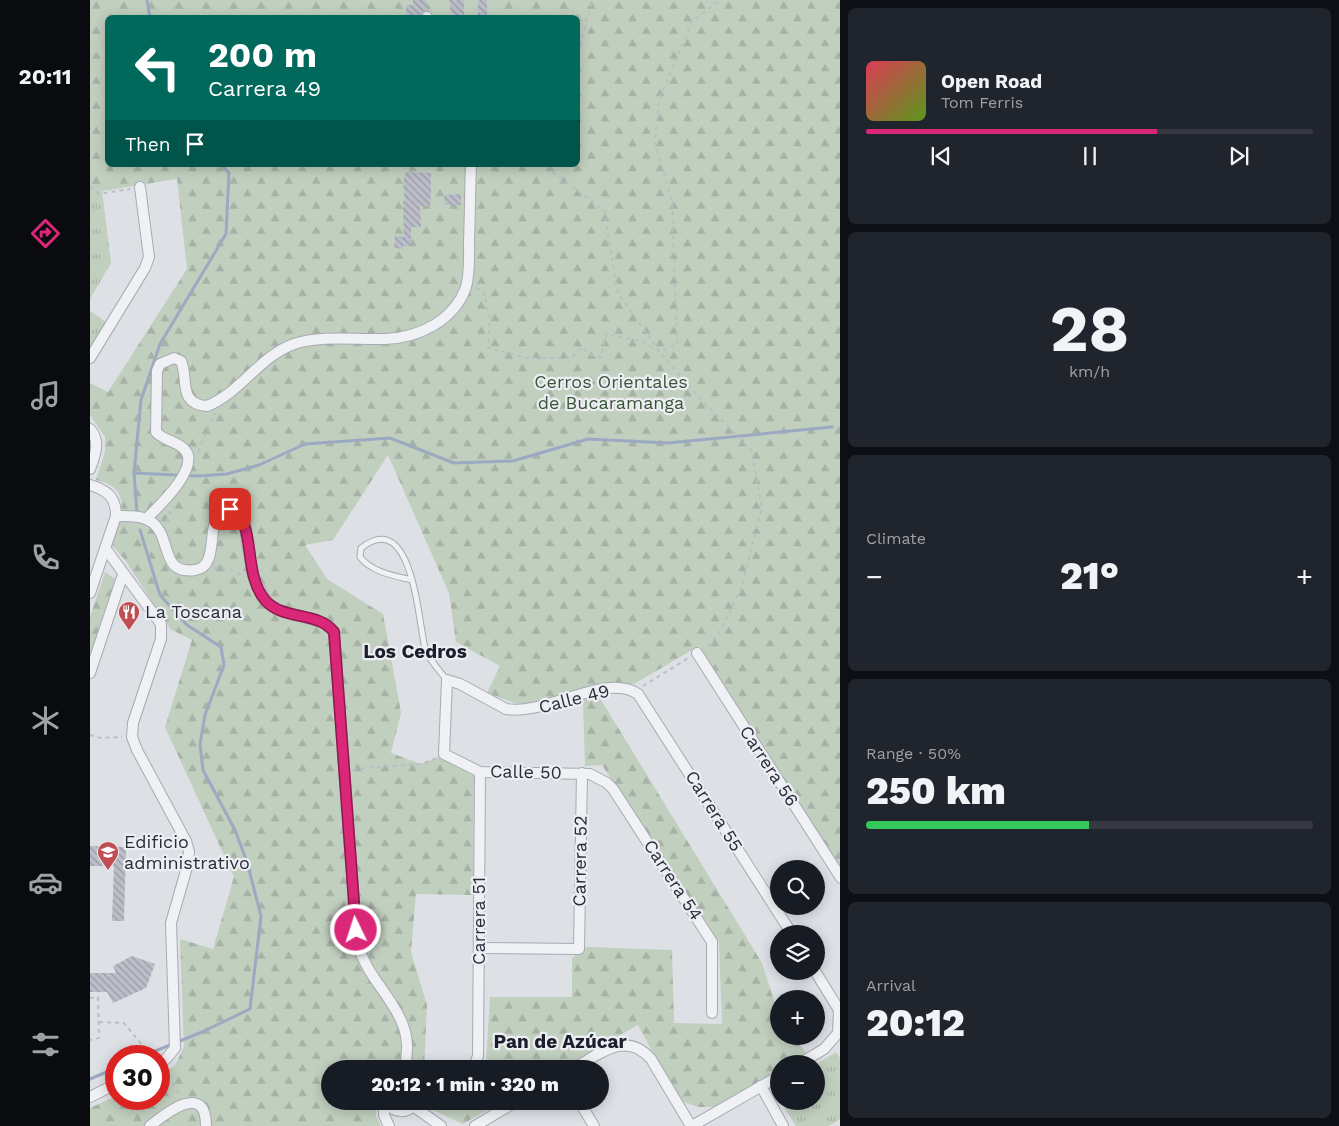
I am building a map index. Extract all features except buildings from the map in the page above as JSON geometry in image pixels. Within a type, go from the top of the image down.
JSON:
[{"type":"street","points":[[146,519],[181,481],[186,470],[187,452],[156,432],[157,370],[160,364],[174,358],[181,361],[185,389],[195,403],[206,406],[223,397],[280,351],[292,345],[319,340],[400,338],[420,333],[441,320],[454,308],[467,284],[471,167]]},
{"type":"street","points":[[90,358],[145,268],[148,257],[140,187]]},
{"type":"street","points":[[90,429],[96,436],[90,470]]},
{"type":"street","points":[[90,485],[108,492],[114,499],[116,516],[90,593]]},
{"type":"street","points":[[116,516],[146,519],[155,525],[161,533],[169,560],[174,566],[185,570],[199,569],[205,564],[209,555],[215,521],[223,511],[234,509],[241,516],[244,523],[256,584],[270,605],[324,623],[334,632],[357,942],[364,960],[406,1032],[409,1046],[406,1060]]},
{"type":"street","points":[[105,548],[157,618],[162,632],[133,723],[132,737],[137,750],[186,841],[188,852],[187,867],[171,923],[175,1048],[170,1054]]},
{"type":"street","points":[[90,673],[123,574]]},
{"type":"street","name":"Carrera 56","points":[[697,653],[840,878]]},
{"type":"street","points":[[444,754],[447,680]]},
{"type":"street","name":"Calle 49","points":[[447,680],[460,684],[506,709],[522,711],[604,688],[618,688],[634,692]]},
{"type":"street","name":"Carrera 55","points":[[634,692],[642,698],[786,925]]},
{"type":"street","name":"Calle 50","points":[[444,754],[480,772],[582,773]]},
{"type":"street","name":"Carrera 51","points":[[476,1060],[480,772]]},
{"type":"street","name":"Carrera 52","points":[[479,948],[578,949],[582,773]]},
{"type":"street","name":"Carrera 54","points":[[582,773],[600,778],[613,789],[712,942],[712,1013]]},
{"type":"street","points":[[814,1055],[824,1049],[838,1033],[838,1000],[822,980]]},
{"type":"street","points":[[588,1060],[616,1046],[635,1046],[644,1051],[692,1126],[770,1081]]},
{"type":"street","points":[[761,1086],[783,1126]]},
{"type":"street","points":[[90,1097],[105,1090]]},
{"type":"street","points":[[150,1126],[171,1110],[187,1102],[202,1108],[206,1116],[206,1126]]},
{"type":"street","points":[[384,1110],[389,1126]]},
{"type":"street","points":[[396,1110],[398,1112],[407,1110]]},
{"type":"street","points":[[421,1110],[440,1126]]},
{"type":"street","points":[[475,1126],[503,1110]]},
{"type":"street","points":[[584,1110],[594,1126]]},
{"type":"street","points":[[394,1126],[394,1118],[398,1112]]},
{"type":"lane","points":[[412,580],[382,571],[364,563],[360,557],[361,548],[370,541],[384,539],[392,542],[403,554],[412,580],[426,650],[447,680]]},
{"type":"path","points":[[580,45],[592,0]]},
{"type":"path","points":[[467,284],[483,291],[490,318],[488,348],[526,358],[571,358],[582,347],[591,355],[601,357],[606,334],[642,341],[660,352],[677,344],[672,202],[655,143],[659,100],[692,21],[720,0]]},
{"type":"path","name":"Calle 49","points":[[550,167],[551,171],[604,210],[618,293],[660,352],[690,388],[751,450],[762,507],[742,586],[721,630],[704,651],[697,653],[634,692]]},
{"type":"path","points":[[90,187],[99,194],[140,187]]},
{"type":"path","points":[[194,460],[223,397]]},
{"type":"path","points":[[161,533],[176,499]]},
{"type":"path","points":[[199,569],[228,568],[256,584]]},
{"type":"path","points":[[90,734],[101,738],[132,737]]},
{"type":"path","points":[[343,770],[421,764],[444,754]]},
{"type":"path","points":[[90,998],[98,997],[99,1022],[99,1038],[90,1040]]},
{"type":"path","points":[[99,1022],[124,1023],[142,1045]]},
{"type":"path","points":[[170,1079],[187,1102]]},
{"type":"green space","name":"Cerros Orientales de Bucaramanga","points":[[90,0],[840,0],[840,868],[699,646],[634,684],[593,685],[533,703],[515,703],[487,693],[500,666],[456,642],[449,593],[388,455],[333,540],[305,545],[327,579],[383,614],[401,713],[391,753],[421,764],[439,757],[474,776],[473,895],[416,894],[411,952],[427,1005],[424,1060],[321,1060],[321,1110],[376,1110],[376,1116],[381,1126],[90,1126],[90,1108],[105,1101],[105,1110],[170,1110],[170,1068],[175,1065],[184,1047],[180,939],[213,949],[234,877],[165,727],[192,640],[170,629],[125,560],[112,545],[122,505],[116,490],[108,484],[96,480],[105,452],[105,437],[90,415],[90,383],[108,392],[187,269],[177,179],[102,191],[90,183]]},
{"type":"green space","points":[[90,183],[102,191],[111,263],[90,299]]},
{"type":"green space","points":[[90,311],[106,322],[90,349]]},
{"type":"green space","points":[[105,572],[115,579],[90,655],[90,617]]},
{"type":"green space","points":[[598,695],[762,963],[771,990],[770,1045],[800,1045],[806,1053],[803,1055],[770,1055],[770,1074],[715,1107],[698,1107],[678,1100],[638,1025],[576,1060],[486,1060],[490,997],[572,997],[572,958],[587,947],[672,950],[674,1023],[722,1024],[719,942],[602,765],[585,766],[583,699]]},
{"type":"green space","points":[[836,1052],[840,1058],[840,1119],[829,1126],[796,1126],[786,1110],[825,1110],[825,1059]]},
{"type":"green space","points":[[433,1110],[487,1110],[463,1124]]},
{"type":"waterway","points":[[147,0],[150,15]]},
{"type":"waterway","points":[[137,513],[134,473],[141,400],[160,344],[226,234],[229,173],[224,167]]},
{"type":"waterway","points":[[134,473],[198,476],[227,474],[259,465],[305,444],[390,438],[454,463],[513,461],[588,439],[668,443],[832,427]]},
{"type":"waterway","points":[[140,530],[160,595],[187,625],[221,647],[224,665],[205,715],[200,744],[203,770],[235,830],[247,862],[261,916],[250,1009],[170,1045]]},
{"type":"waterway","points":[[90,1079],[105,1073]]},
{"type":"place","name":"La Toscana","points":[[129,631]]},
{"type":"place","name":"Edificio administrativo","points":[[108,871]]},
{"type":"district","name":"Los Cedros","points":[[415,651]]},
{"type":"district","name":"Pan de Azúcar","points":[[560,1041]]},
{"type":"route","points":[[230,509],[234,509],[241,516],[244,523],[253,576],[261,595],[270,605],[282,611],[317,620],[329,626],[334,632],[356,930]]}]
